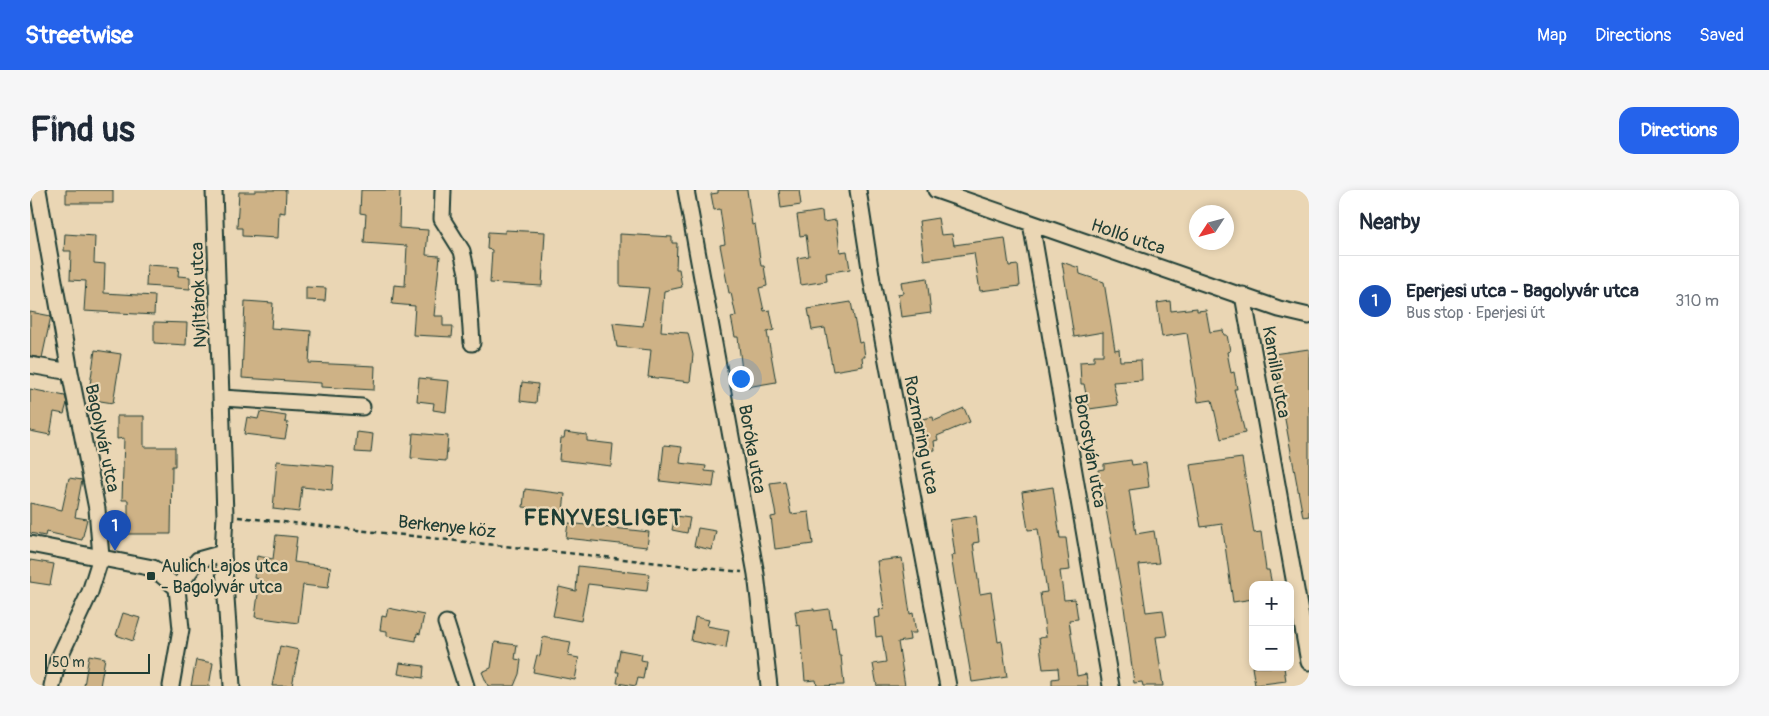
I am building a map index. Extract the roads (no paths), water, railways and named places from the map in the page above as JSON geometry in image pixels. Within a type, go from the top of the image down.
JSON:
[{"type":"street","name":"Bagolyvár utca","points":[[38,190],[70,372],[97,509],[101,557],[90,592],[58,660],[52,686]]},
{"type":"street","name":"Nyíltárok utca","points":[[214,190],[226,516],[223,553],[232,686]]},
{"type":"street","points":[[443,190],[442,219],[462,251],[467,273],[472,343]]},
{"type":"street","name":"Boróka utca","points":[[686,190],[756,574],[769,686]]},
{"type":"street","name":"Rozmaring utca","points":[[858,190],[872,281],[948,686]]},
{"type":"street","name":"Holló utca","points":[[936,190],[1279,309],[1309,316]]},
{"type":"street","name":"Borostyán utca","points":[[1031,223],[1111,686]]},
{"type":"street","name":"Kamilla utca","points":[[1243,295],[1309,662]]},
{"type":"street","points":[[30,365],[70,372]]},
{"type":"street","points":[[222,398],[362,407]]},
{"type":"street","points":[[30,544],[153,568],[177,588]]},
{"type":"street","points":[[171,686],[181,629],[177,588],[198,560],[223,553]]},
{"type":"street","points":[[446,623],[466,686]]},
{"type":"place","name":"Eperjesi utca - Bagolyvár utca","points":[[115,551]]},
{"type":"place","name":"Aulich Lajos utca - Bagolyvár utca","points":[[151,576]]},
{"type":"district","name":"FENYVESLIGET","points":[[603,518]]}]
